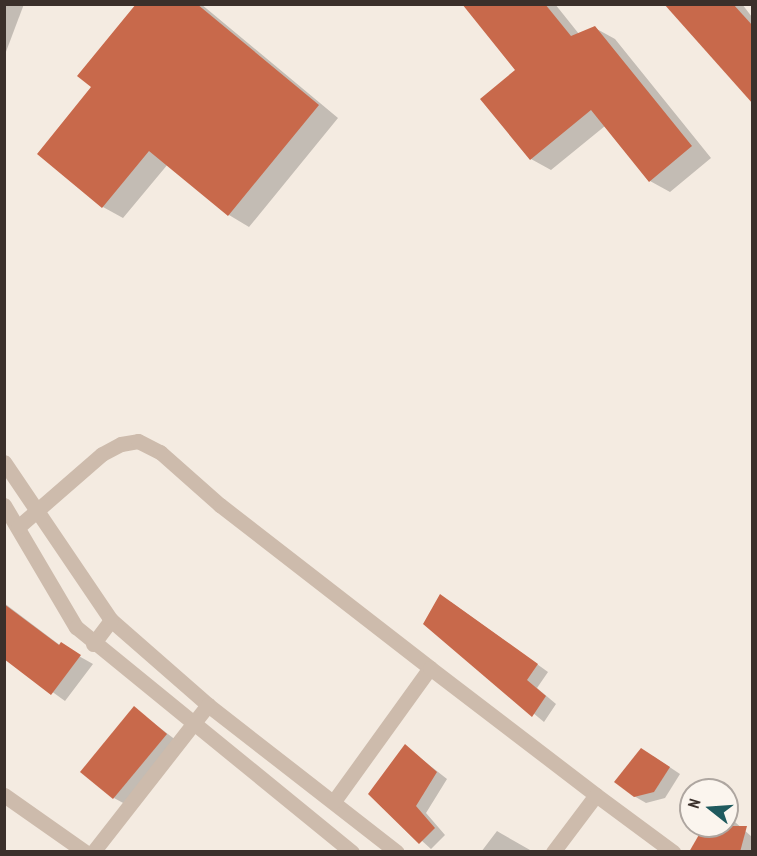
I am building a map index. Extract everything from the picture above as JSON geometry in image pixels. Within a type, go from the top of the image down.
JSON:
[{"type":"street","points":[[18,527],[102,454],[130,441],[148,445],[430,668],[674,852]]},
{"type":"street","points":[[5,463],[39,509],[111,620],[208,705],[397,852]]},
{"type":"street","points":[[4,505],[76,627],[93,644],[352,852]]},
{"type":"street","points":[[93,644],[111,620]]},
{"type":"street","points":[[334,801],[430,668]]},
{"type":"street","points":[[93,852],[208,705]]},
{"type":"street","points":[[4,795],[85,852]]},
{"type":"street","points":[[553,852],[597,795]]},
{"type":"building","points":[[136,4],[197,4],[319,105],[228,216],[149,151],[102,208],[37,154],[91,87],[77,76]]},
{"type":"building","points":[[462,4],[545,4],[571,36],[595,26],[692,146],[649,182],[591,110],[530,160],[480,99],[515,70]]},
{"type":"building","points":[[664,4],[733,4],[753,26],[753,104]]},
{"type":"building","points":[[440,594],[538,664],[527,680],[546,696],[532,717],[423,624]]},
{"type":"building","points":[[4,604],[59,645],[61,642],[81,655],[51,695],[4,659]]},
{"type":"building","points":[[134,706],[167,734],[113,799],[80,772]]},
{"type":"building","points":[[405,744],[437,772],[416,806],[435,828],[419,844],[368,794]]},
{"type":"building","points":[[641,748],[670,767],[654,792],[634,797],[614,782]]},
{"type":"building","points":[[739,826],[747,826],[740,852],[689,852],[697,838],[739,838]]}]
